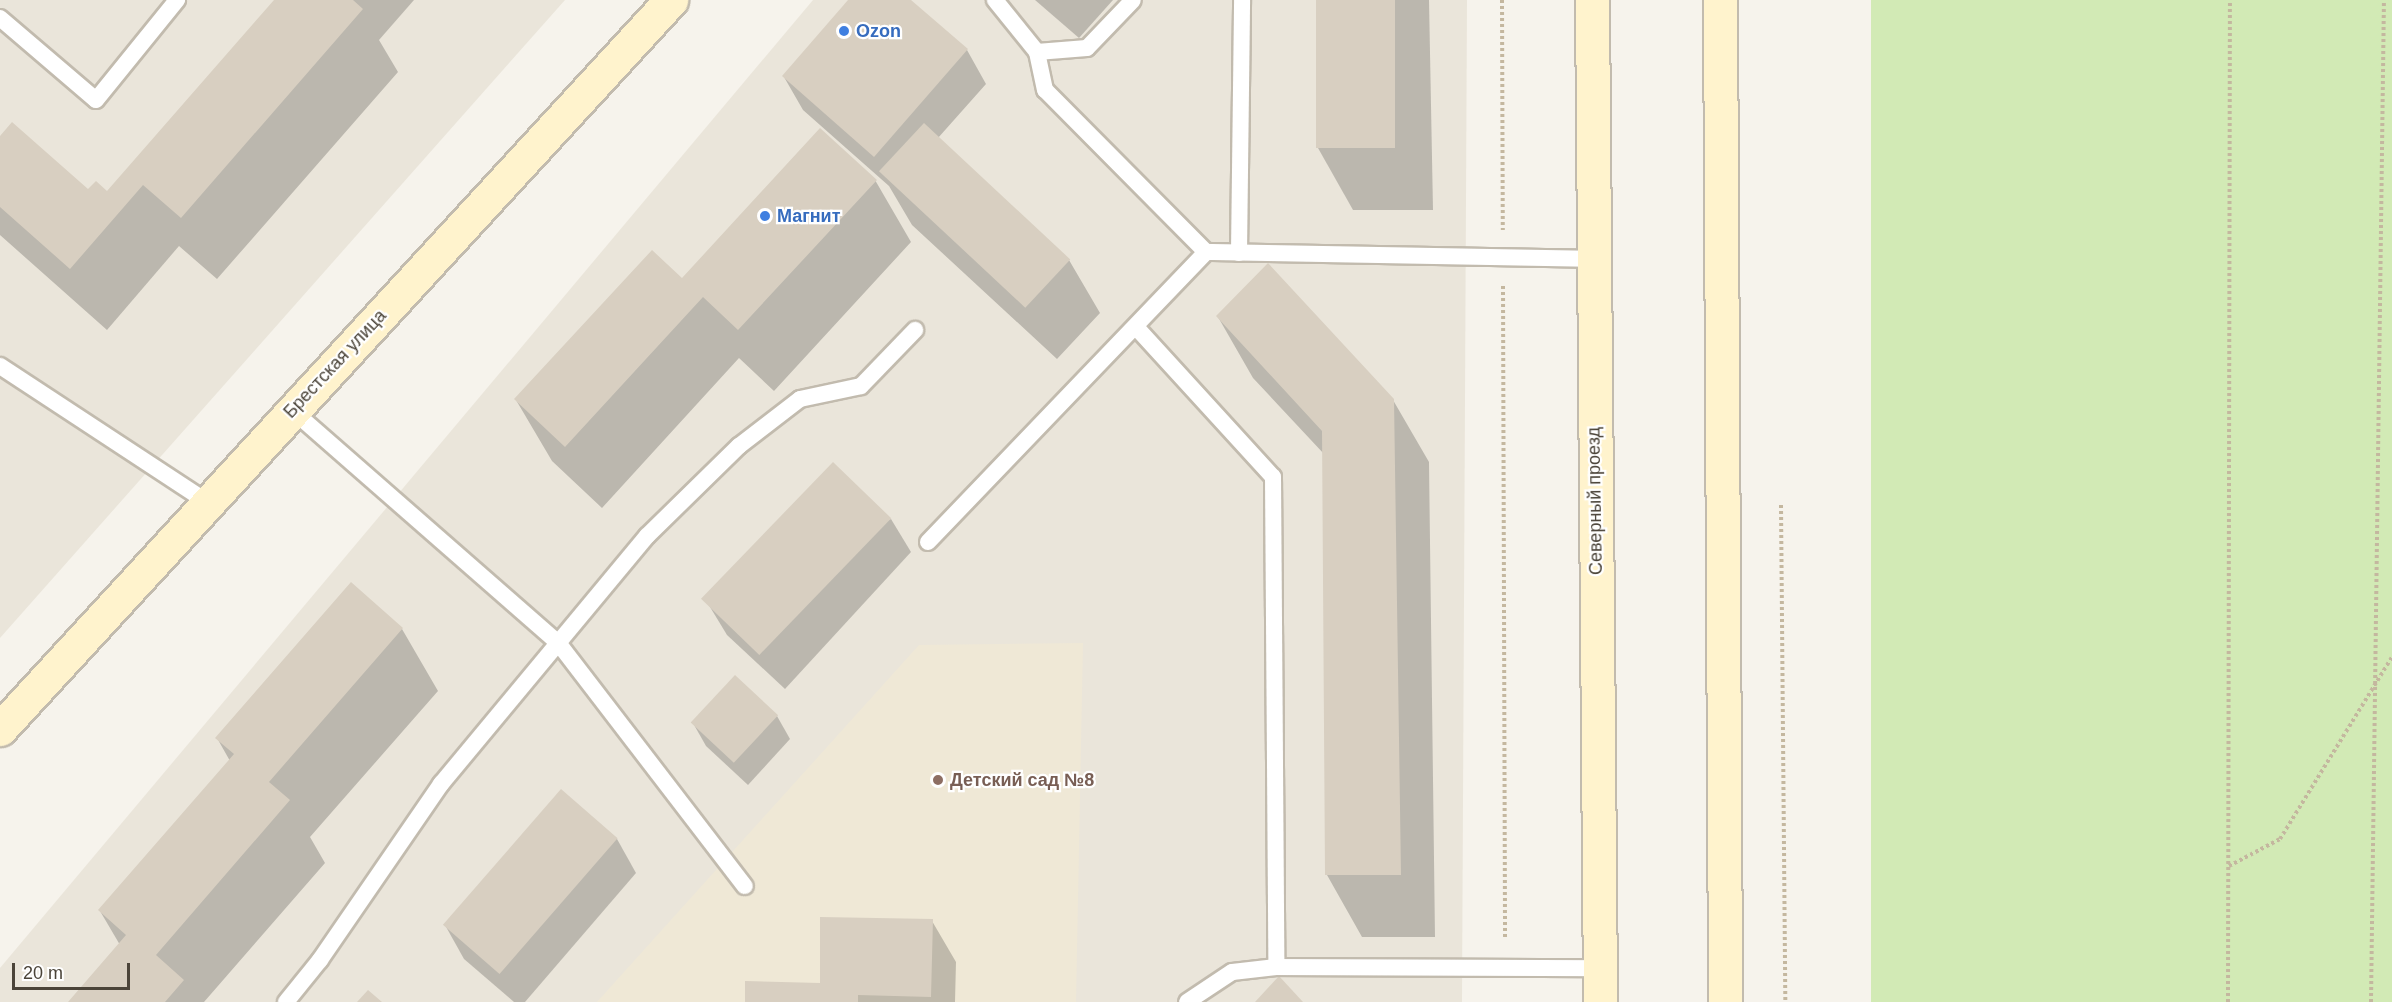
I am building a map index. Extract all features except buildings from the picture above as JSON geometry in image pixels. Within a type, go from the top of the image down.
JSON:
[{"type":"main road","name":"Брестская улица","points":[[0,729],[671,0]]},
{"type":"main road","name":"Северный проезд","points":[[1592,0],[1600,1002]]},
{"type":"main road","points":[[1720,0],[1725,1002]]},
{"type":"lane","points":[[0,18],[96,100],[177,0]]},
{"type":"lane","points":[[995,0],[1037,52],[1045,90],[1206,252],[1593,259]]},
{"type":"lane","points":[[1037,52],[1087,48],[1133,0]]},
{"type":"lane","points":[[1239,253],[1242,0]]},
{"type":"lane","points":[[928,542],[1206,252]]},
{"type":"lane","points":[[1136,327],[1273,477],[1276,967]]},
{"type":"lane","points":[[286,1002],[320,960],[441,784],[647,536],[739,446],[800,399],[861,386],[915,330]]},
{"type":"lane","points":[[0,366],[207,502]]},
{"type":"lane","points":[[292,410],[559,644],[745,886]]},
{"type":"lane","points":[[1187,1002],[1232,972],[1276,967],[1600,968]]},
{"type":"path","points":[[1502,0],[1505,967]]},
{"type":"path","points":[[2228,1002],[2230,0]]},
{"type":"path","points":[[2371,1002],[2373,687],[2384,0]]},
{"type":"path","points":[[1781,505],[1785,1002]]},
{"type":"path","points":[[2229,866],[2280,839],[2392,657]]},
{"type":"shaded area","points":[[0,0],[565,0],[0,638]]},
{"type":"shaded area","points":[[813,0],[1467,0],[1462,1002],[0,1002],[0,968]]},
{"type":"shaded area","name":"Детский сад №8","points":[[1083,643],[1076,1002],[597,1002],[919,645]]},
{"type":"green space","points":[[1871,0],[2392,0],[2392,1002],[1871,1002]]},
{"type":"place","name":"Ozon","points":[[844,31]]},
{"type":"place","name":"Магнит","points":[[765,216]]},
{"type":"place","name":"Детский сад №8","points":[[938,780]]}]
